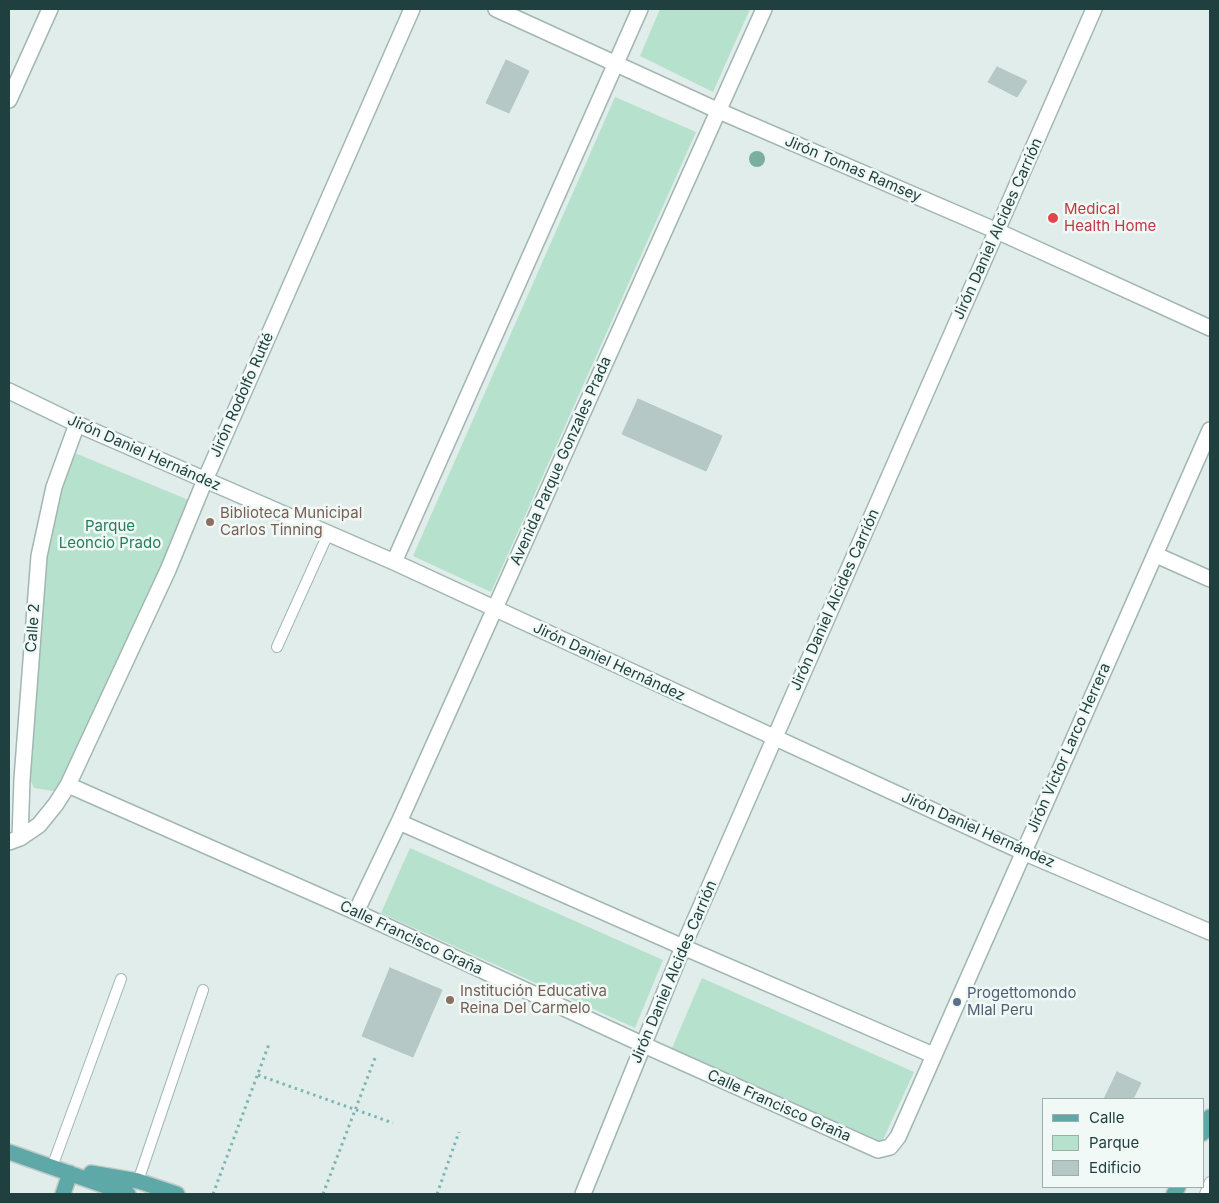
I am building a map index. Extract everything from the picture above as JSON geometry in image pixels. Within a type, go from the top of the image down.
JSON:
[{"type":"main road","points":[[1204,1131],[1210,1117]]},
{"type":"main road","points":[[9,1152],[70,1173],[119,1193]]},
{"type":"main road","points":[[70,1173],[90,1173],[138,1181],[178,1194]]},
{"type":"main road","points":[[63,1194],[70,1173]]},
{"type":"street","points":[[9,100],[50,9]]},
{"type":"street","name":"Jirón Rodolfo Rutté","points":[[14,840],[39,825],[68,785],[168,570],[204,480],[412,9]]},
{"type":"street","name":"Jirón Tomas Ramsey","points":[[496,9],[718,110],[997,231],[1210,328]]},
{"type":"street","points":[[394,562],[640,9]]},
{"type":"street","name":"Avenida Parque Gonzales Prada","points":[[356,912],[399,822],[764,9]]},
{"type":"street","name":"Jirón Daniel Alcides Carrión","points":[[583,1194],[683,947],[1094,9]]},
{"type":"street","name":"Jirón Daniel Hernández","points":[[9,391],[77,424],[394,562],[1023,852],[1210,932]]},
{"type":"street","name":"Calle 2","points":[[14,840],[22,779],[39,556],[54,487],[77,424]]},
{"type":"street","name":"Jirón Víctor Larco Herrera","points":[[890,1147],[898,1137],[1210,430]]},
{"type":"street","points":[[1156,555],[1210,579]]},
{"type":"street","name":"Calle Francisco Graña","points":[[68,785],[356,912],[644,1045],[878,1150],[890,1147]]},
{"type":"street","points":[[399,822],[933,1055]]},
{"type":"lane","points":[[277,647],[328,534]]},
{"type":"lane","points":[[52,1167],[121,979]]},
{"type":"lane","points":[[138,1181],[203,990]]},
{"type":"lane","points":[[1205,1194],[1210,1182]]},
{"type":"path","points":[[212,1194],[269,1044]]},
{"type":"path","points":[[323,1194],[375,1058]]},
{"type":"path","points":[[258,1075],[392,1123]]},
{"type":"path","points":[[437,1194],[459,1132]]},
{"type":"green space","points":[[660,9],[750,9],[713,92],[640,56]]},
{"type":"green space","points":[[615,97],[696,132],[491,592],[413,556]]},
{"type":"green space","name":"Parque Leoncio Prado","points":[[70,451],[191,501],[70,785],[53,791],[34,788],[27,772],[46,532]]},
{"type":"green space","points":[[410,848],[663,960],[635,1028],[381,913]]},
{"type":"green space","points":[[702,978],[914,1072],[882,1142],[672,1048]]},
{"type":"building","points":[[506,60],[529,71],[509,113],[486,103]]},
{"type":"building","points":[[997,67],[1027,81],[1017,97],[988,82]]},
{"type":"building","points":[[638,399],[722,436],[706,471],[622,434]]},
{"type":"building","points":[[390,968],[442,990],[413,1057],[362,1036]]},
{"type":"building","points":[[1117,1072],[1141,1083],[1134,1098],[1104,1098]]},
{"type":"place","name":"Medical Health Home","points":[[1053,218]]},
{"type":"place","name":"Biblioteca Municipal Carlos Tinning","points":[[210,522]]},
{"type":"place","name":"Institución Educativa Reina Del Carmelo","points":[[450,1000]]},
{"type":"place","name":"Progettomondo Mlal Peru","points":[[957,1002]]}]
